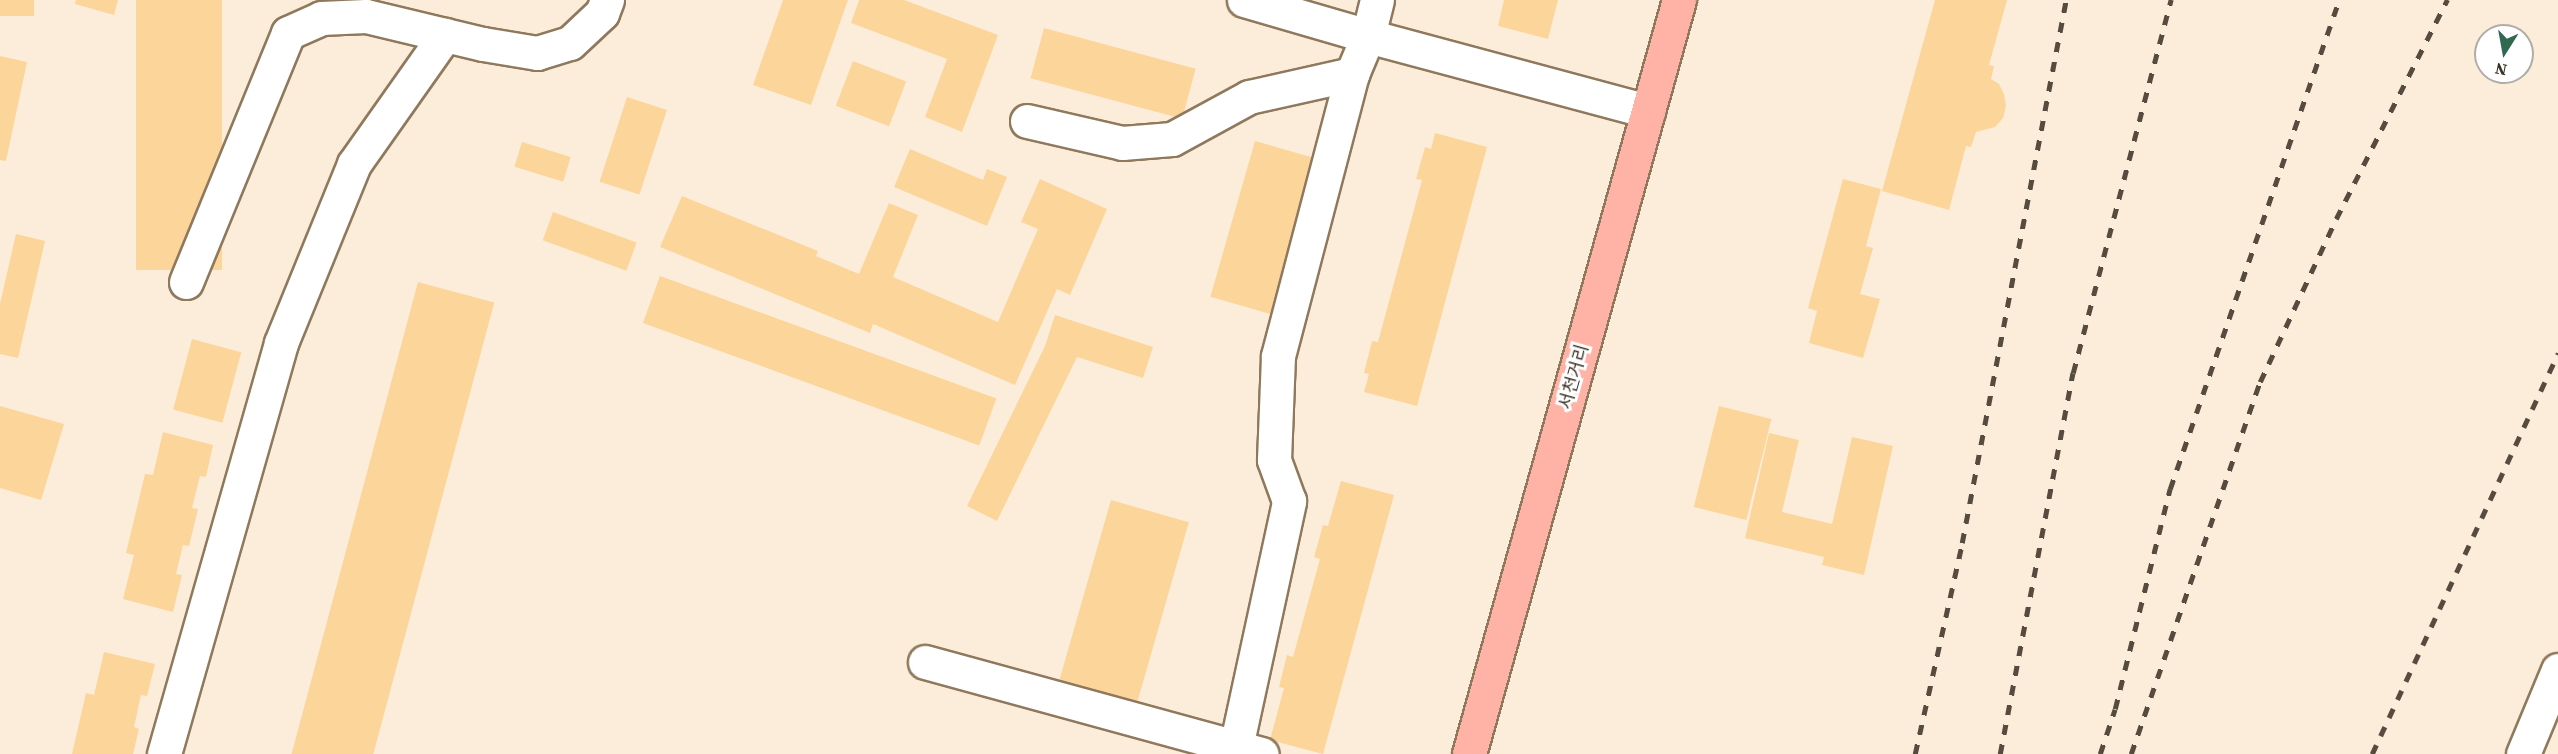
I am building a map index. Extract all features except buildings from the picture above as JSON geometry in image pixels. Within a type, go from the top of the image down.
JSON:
[{"type":"main road","name":"서천거리","points":[[1468,754],[1679,0]]},
{"type":"street","points":[[186,282],[288,33],[321,18],[366,16],[445,35],[537,53],[570,43],[602,13],[607,0]]},
{"type":"street","points":[[1244,0],[1368,36],[1648,111]]},
{"type":"street","points":[[925,662],[1249,750],[1289,501],[1274,460],[1278,356],[1352,74],[1368,36],[1377,0]]},
{"type":"street","points":[[164,754],[280,344],[354,164],[445,35]]},
{"type":"street","points":[[1028,121],[1122,142],[1172,139],[1249,96],[1352,74]]},
{"type":"street","points":[[2523,754],[2558,670]]},
{"type":"railway","points":[[1915,754],[1962,543],[2066,0]]},
{"type":"railway","points":[[2000,754],[2073,373],[2171,0]]},
{"type":"railway","points":[[2100,754],[2115,709],[2170,489],[2339,0]]},
{"type":"railway","points":[[2131,754],[2260,382],[2336,219],[2447,0]]},
{"type":"railway","points":[[2372,754],[2558,353]]}]
